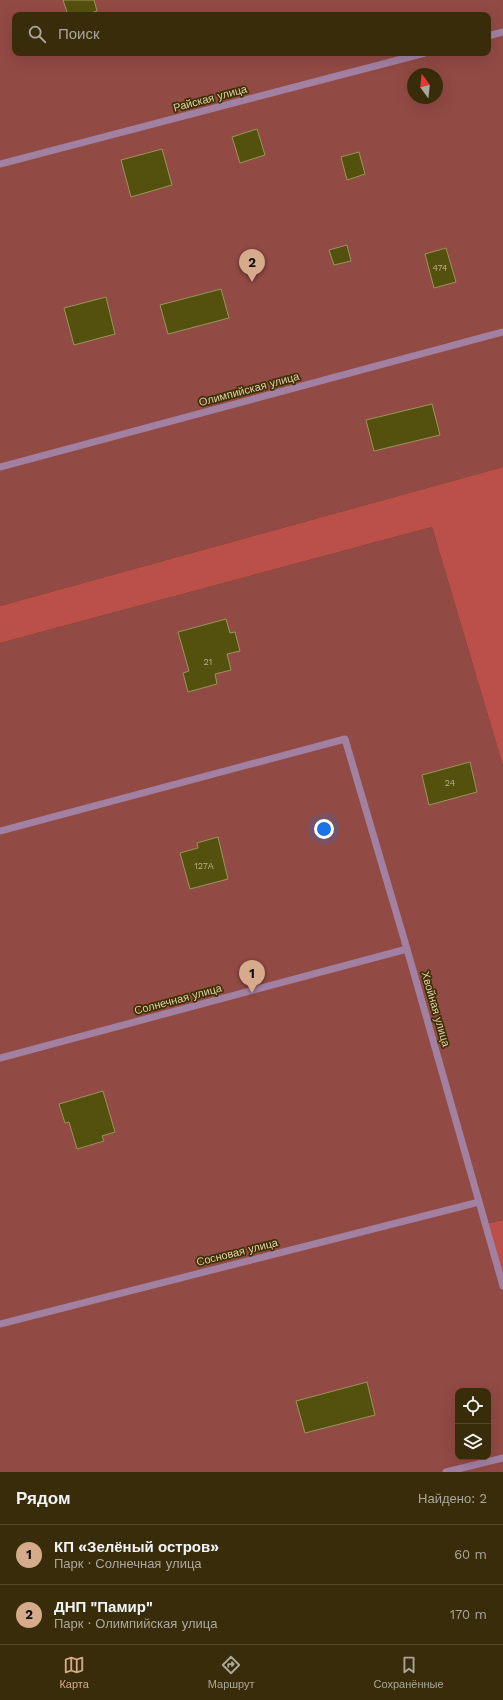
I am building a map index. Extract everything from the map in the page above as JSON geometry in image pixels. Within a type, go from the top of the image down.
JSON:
[{"type":"street","points":[[491,35],[503,32]]},
{"type":"street","name":"Райская улица","points":[[0,164],[414,56]]},
{"type":"street","name":"Олимпийская улица","points":[[0,467],[503,332]]},
{"type":"street","name":"Хвойная улица","points":[[0,831],[345,739],[407,949],[503,1286]]},
{"type":"street","name":"Солнечная улица","points":[[0,1058],[407,949]]},
{"type":"street","name":"Сосновая улица","points":[[0,1324],[479,1202]]},
{"type":"street","points":[[446,1472],[503,1458]]},
{"type":"shaded area","points":[[0,0],[503,0],[503,467],[0,606]]},
{"type":"shaded area","points":[[503,467],[503,766],[432,527],[0,643],[0,606]]},
{"type":"shaded area","points":[[432,527],[503,766],[503,1220],[485,1224],[503,1286],[503,1472],[0,1472],[0,643]]},
{"type":"shaded area","points":[[503,1220],[503,1286],[485,1224]]},
{"type":"building","points":[[63,0],[94,0],[97,11],[94,12],[67,12]]},
{"type":"building","points":[[257,129],[265,155],[240,163],[232,137]]},
{"type":"building","points":[[162,149],[172,185],[131,197],[121,160]]},
{"type":"building","points":[[359,152],[365,174],[347,180],[341,157]]},
{"type":"building","points":[[347,245],[351,261],[334,265],[329,250]]},
{"type":"building","points":[[446,248],[456,282],[434,288],[425,254]]},
{"type":"building","points":[[221,289],[229,318],[168,334],[160,305]]},
{"type":"building","points":[[106,297],[115,334],[74,345],[64,308]]},
{"type":"building","points":[[432,404],[440,435],[374,451],[366,420]]},
{"type":"building","points":[[226,619],[230,633],[235,632],[240,651],[227,654],[231,670],[215,674],[217,684],[188,692],[183,673],[189,671],[178,632]]},
{"type":"building","points":[[470,762],[477,792],[429,805],[422,775]]},
{"type":"building","points":[[218,837],[228,879],[190,889],[180,853],[198,848],[197,843]]},
{"type":"building","points":[[103,1091],[115,1132],[102,1136],[104,1141],[77,1149],[69,1122],[65,1123],[59,1104]]},
{"type":"building","points":[[367,1382],[375,1415],[305,1433],[296,1401]]},
{"type":"place","name":"ДНП \"Памир\"","points":[[252,282]]},
{"type":"place","name":"КП «Зелёный остров»","points":[[252,993]]}]
